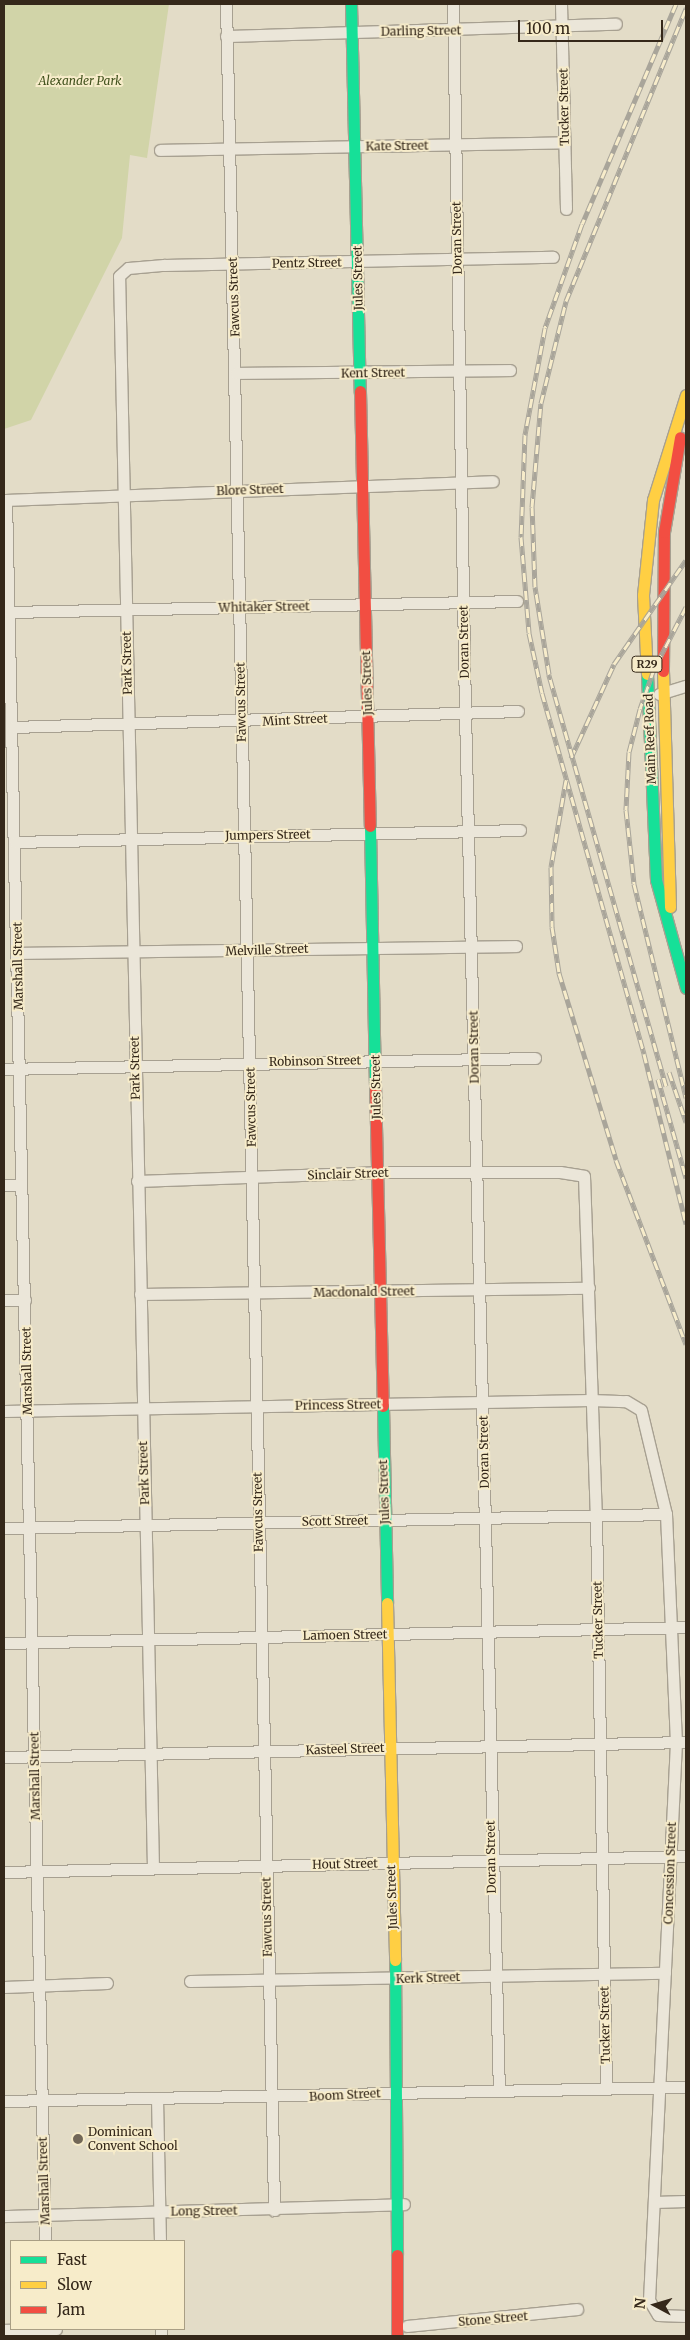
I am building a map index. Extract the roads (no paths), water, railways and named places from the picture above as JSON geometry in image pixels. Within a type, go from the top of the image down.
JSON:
[{"type":"main road","name":"Jules Street","points":[[351,4],[368,716],[368,834],[376,1060],[386,1635],[398,2092],[398,2171],[407,2331]]},
{"type":"main road","name":"Main Reef Road","points":[[686,395],[661,464],[648,527],[646,638],[653,855],[661,906],[672,936],[686,988]]},
{"type":"main road","name":"Main Reef Road","points":[[672,936],[663,692],[664,532],[686,402]]},
{"type":"main road","points":[[646,638],[662,635]]},
{"type":"main road","name":"Jules Street","points":[[397,2336],[399,2204]]},
{"type":"street","name":"Fawcus Street","points":[[226,4],[236,373],[238,608],[250,1063],[258,1523],[274,2210]]},
{"type":"street","name":"Doran Street","points":[[453,4],[465,713],[488,1633],[491,1861],[499,2091]]},
{"type":"street","name":"Tucker Street","points":[[561,4],[566,210]]},
{"type":"street","name":"Darling Street","points":[[226,36],[453,31],[616,24]]},
{"type":"street","name":"Kate Street","points":[[160,150],[564,142]]},
{"type":"street","name":"Pentz Street","points":[[122,270],[233,264],[553,257]]},
{"type":"street","name":"Park Street","points":[[122,270],[117,321],[126,608],[131,951],[153,1868]]},
{"type":"street","name":"Kent Street","points":[[236,373],[510,370]]},
{"type":"street","name":"Blore Street","points":[[5,500],[122,492],[238,491],[493,481]]},
{"type":"street","name":"Marshall Street","points":[[5,500],[13,727],[21,1185],[28,1411],[45,2240]]},
{"type":"street","name":"Whitaker Street","points":[[10,612],[517,601]]},
{"type":"street","points":[[649,697],[686,686]]},
{"type":"street","name":"Mint Street","points":[[13,727],[242,722],[518,711]]},
{"type":"street","name":"Jumpers Street","points":[[15,842],[244,835],[520,830]]},
{"type":"street","name":"Melville Street","points":[[18,953],[516,946]]},
{"type":"street","name":"Robinson Street","points":[[4,1069],[535,1058]]},
{"type":"street","name":"Sinclair Street","points":[[137,1181],[377,1172],[560,1172]]},
{"type":"street","name":"Tucker Street","points":[[560,1172],[580,1174],[587,1186],[601,1745],[600,1860],[605,1974],[606,2088]]},
{"type":"street","points":[[4,1185],[21,1185]]},
{"type":"street","name":"Macdonald Street","points":[[140,1294],[589,1288]]},
{"type":"street","points":[[4,1300],[25,1300]]},
{"type":"street","name":"Princess Street","points":[[4,1411],[591,1400],[638,1406],[651,1436]]},
{"type":"street","name":"Concession Street","points":[[651,1436],[666,1514],[681,1742],[670,1856],[654,2202],[651,2311],[663,2316],[686,2316]]},
{"type":"street","name":"Scott Street","points":[[4,1528],[666,1514]]},
{"type":"street","name":"Lamoen Street","points":[[4,1643],[686,1627]]},
{"type":"street","name":"Kasteel Street","points":[[4,1757],[150,1756],[389,1748],[681,1742]]},
{"type":"street","name":"Hout Street","points":[[4,1872],[600,1860],[686,1856]]},
{"type":"street","name":"Kerk Street","points":[[190,1981],[665,1973]]},
{"type":"street","points":[[4,1986],[107,1983]]},
{"type":"street","name":"Boom Street","points":[[4,2100],[272,2098],[398,2092],[686,2087]]},
{"type":"street","points":[[157,2098],[160,2240]]},
{"type":"street","points":[[654,2202],[686,2201]]},
{"type":"street","name":"Long Street","points":[[4,2216],[160,2211],[274,2210],[399,2204]]},
{"type":"street","name":"Stone Street","points":[[407,2331],[577,2309]]},
{"type":"railway","points":[[676,4],[582,224],[545,328],[525,435],[521,537],[529,633],[542,693],[644,1054],[686,1224]]},
{"type":"railway","points":[[666,1086],[549,674],[535,587],[532,507],[541,403],[566,301],[686,8]]},
{"type":"railway","points":[[571,758],[614,664],[686,560]]},
{"type":"railway","points":[[686,607],[654,669],[640,709],[629,752],[626,810],[634,884],[686,1098]]},
{"type":"railway","points":[[566,780],[551,867],[552,927],[559,973],[616,1160],[686,1344]]},
{"type":"railway","points":[[669,1072],[686,1122]]},
{"type":"railway","points":[[658,1079],[686,1178]]},
{"type":"place","name":"Dominican Convent School","points":[[78,2139]]},
{"type":"park label","name":"Alexander Park","points":[[80,81]]}]
